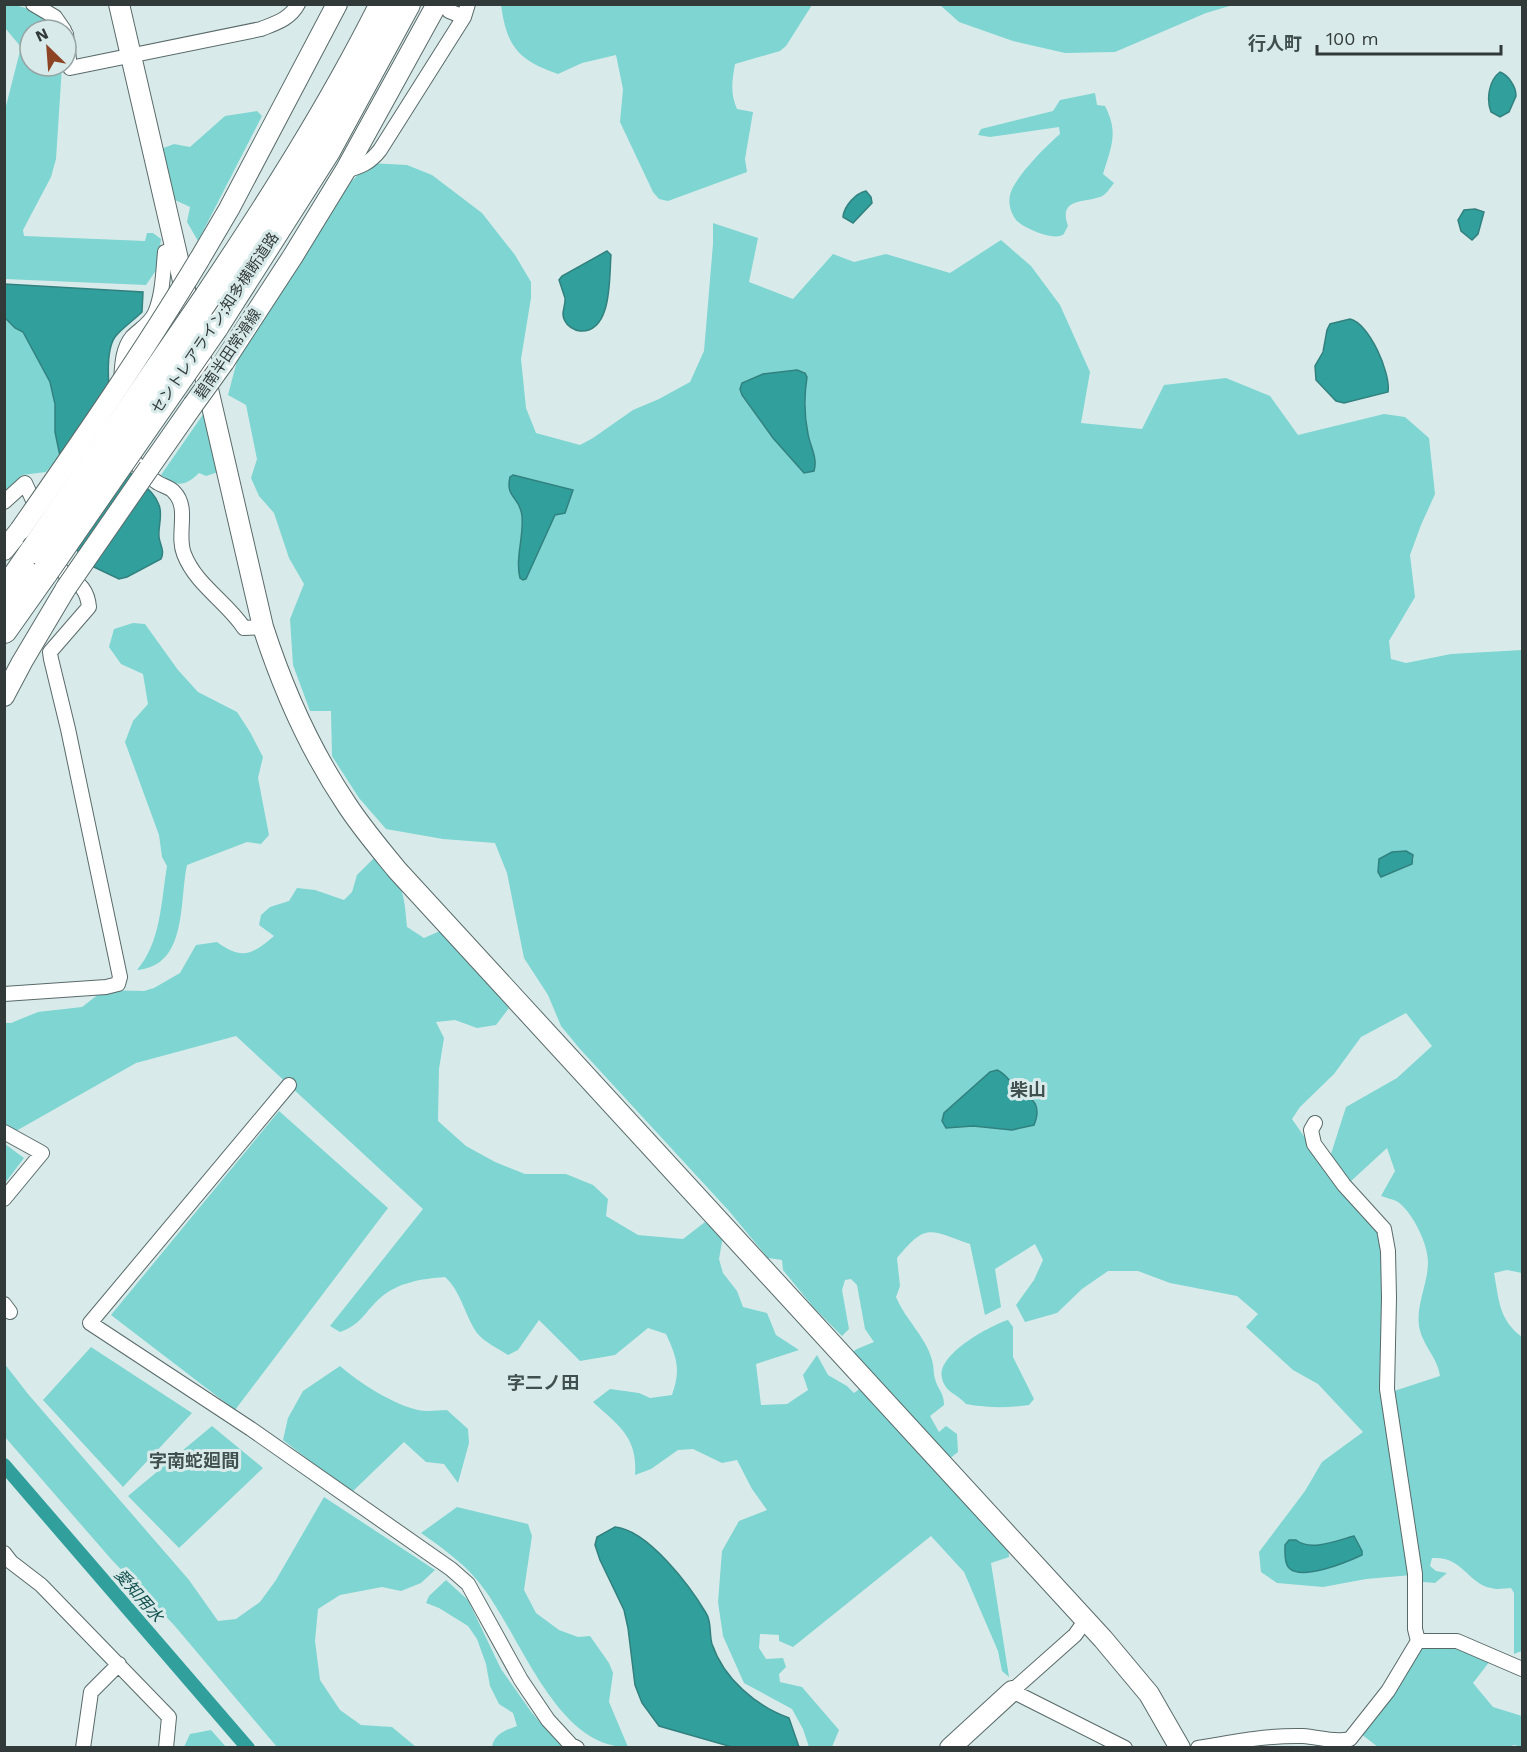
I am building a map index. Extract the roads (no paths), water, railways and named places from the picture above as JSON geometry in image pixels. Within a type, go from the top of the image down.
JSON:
[{"type":"highway","name":"セントレアライン;知多横断道路","points":[[4,593],[270,203],[309,139],[383,4]]},
{"type":"highway","name":"セントレアライン;知多横断道路","points":[[4,630],[33,551],[215,327],[327,151],[407,4]]},
{"type":"street","points":[[33,4],[56,18]]},
{"type":"street","points":[[119,4],[263,627],[276,668],[298,718],[347,805],[397,870],[1136,1676],[1180,1748]]},
{"type":"street","points":[[78,66],[261,29],[280,22],[295,10],[298,4]]},
{"type":"street","points":[[4,550],[33,551],[114,396],[229,209],[337,4]]},
{"type":"street","points":[[345,171],[371,161],[380,150],[466,11],[443,8]]},
{"type":"street","name":"碧南半田常滑線","points":[[4,696],[66,588],[224,362],[293,256],[443,8]]},
{"type":"street","points":[[176,248],[165,252],[159,300],[154,315],[132,338],[122,364],[121,390],[131,457],[136,465],[157,482],[174,491],[182,507],[182,551],[198,579],[244,628],[263,627]]},
{"type":"street","points":[[4,502],[25,483],[50,538],[56,562],[61,570],[83,586],[88,598],[88,607],[50,652],[120,977],[118,984],[106,987],[4,994]]},
{"type":"street","points":[[288,1085],[90,1323],[251,1429],[451,1569],[468,1584],[521,1680],[548,1720],[571,1745],[577,1748]]},
{"type":"street","points":[[1198,1748],[1281,1737],[1302,1736],[1340,1741],[1350,1739],[1389,1690],[1418,1641],[1415,1629],[1415,1574],[1387,1389],[1389,1298],[1388,1251],[1384,1229],[1344,1185],[1314,1143],[1311,1130],[1315,1123]]},
{"type":"street","points":[[4,1132],[42,1153],[4,1199]]},
{"type":"street","points":[[4,1553],[11,1562],[41,1585],[169,1717],[166,1748]]},
{"type":"street","points":[[950,1748],[1075,1635],[1085,1621]]},
{"type":"street","points":[[1418,1641],[1456,1641],[1522,1669]]},
{"type":"street","points":[[83,1748],[91,1692],[118,1665]]},
{"type":"street","points":[[1012,1691],[1125,1748]]},
{"type":"waterway","name":"愛知用水","points":[[4,1465],[248,1748]]},
{"type":"district","name":"行人町","points":[[1275,44]]},
{"type":"district","name":"柴山","points":[[1028,1090]]},
{"type":"district","name":"字二ノ田","points":[[543,1383]]},
{"type":"district","name":"字南蛇廻間","points":[[194,1461]]}]
